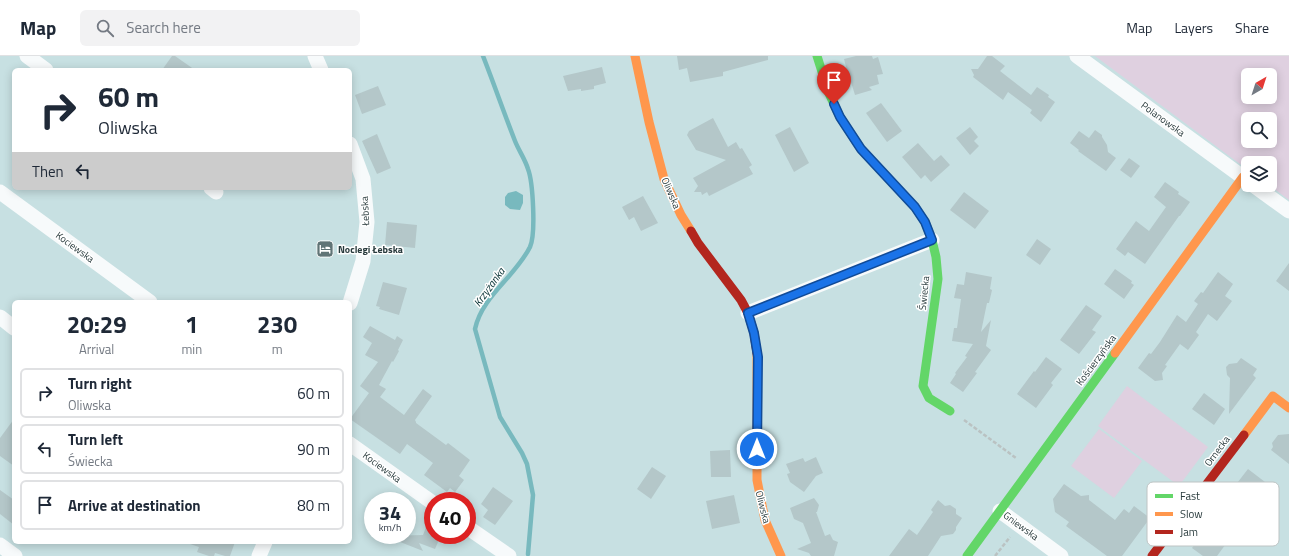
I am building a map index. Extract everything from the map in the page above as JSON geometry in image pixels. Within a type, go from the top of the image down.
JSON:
[{"type":"street","points":[[27,56],[43,68]]},
{"type":"street","points":[[315,56],[320,68]]},
{"type":"street","name":"Oliwska","points":[[635,56],[649,122],[664,179],[681,216],[698,243],[741,300],[748,313],[754,333],[758,357],[757,480],[765,520],[781,556]]},
{"type":"street","name":"Świecka","points":[[816,56],[828,91],[840,117],[861,149],[915,207],[925,222],[932,240],[936,257],[938,278],[923,386],[929,398],[950,411]]},
{"type":"street","name":"Polanowska","points":[[1077,56],[1241,176]]},
{"type":"street","name":"Łebska","points":[[351,300],[362,261],[367,222],[363,179],[352,149]]},
{"type":"street","name":"Kościerzyńska","points":[[967,556],[1142,314],[1241,190]]},
{"type":"street","name":"Kociewska","points":[[0,192],[147,300]]},
{"type":"street","name":"Polanowska","points":[[1263,192],[1289,211]]},
{"type":"street","points":[[748,313],[932,240]]},
{"type":"street","points":[[0,317],[12,326]]},
{"type":"street","name":"Ornecka","points":[[1208,482],[1273,396],[1289,408]]},
{"type":"street","name":"Kociewska","points":[[352,445],[424,497]]},
{"type":"street","name":"Gniewska","points":[[1000,511],[1061,556]]},
{"type":"street","points":[[476,533],[509,556]]},
{"type":"street","points":[[0,544],[15,556]]},
{"type":"street","points":[[259,556],[264,544]]},
{"type":"street","name":"Ornecka","points":[[1152,556],[1160,546]]},
{"type":"path","points":[[950,411],[1031,469]]},
{"type":"path","points":[[995,556],[1010,537]]},
{"type":"shaded area","points":[[1095,56],[1289,56],[1289,200],[1277,191],[1277,156],[1241,156],[1241,165]]},
{"type":"shaded area","points":[[1127,386],[1208,447],[1182,482],[1174,482],[1098,426]]},
{"type":"shaded area","points":[[1099,429],[1142,461],[1114,498],[1071,466]]},
{"type":"water","points":[[516,191],[523,195],[523,203],[520,210],[510,209],[505,205],[505,197],[508,193]]},
{"type":"building","points":[[172,56],[175,56],[192,68],[163,68]]},
{"type":"building","points":[[677,56],[768,56],[768,60],[723,72],[723,76],[690,82],[687,68],[679,70]]},
{"type":"building","points":[[856,56],[872,56],[873,59],[878,57],[883,74],[877,75],[879,84],[869,87],[872,90],[855,95],[844,59]]},
{"type":"building","points":[[987,56],[992,56],[1005,66],[1000,71],[1031,95],[1037,87],[1049,95],[1048,97],[1055,102],[1041,122],[1030,113],[1032,110],[1008,92],[1003,100],[973,77],[974,75],[971,69],[978,69]]},
{"type":"building","points":[[602,67],[606,83],[594,86],[594,89],[568,91],[563,76]]},
{"type":"building","points":[[378,86],[386,105],[362,114],[355,95]]},
{"type":"building","points":[[881,103],[902,131],[887,142],[866,113]]},
{"type":"building","points":[[713,118],[728,147],[736,142],[740,149],[742,148],[752,165],[749,167],[753,174],[709,196],[707,192],[702,195],[701,192],[694,192],[698,186],[693,178],[726,160],[696,150],[687,135],[689,131]]},
{"type":"building","points":[[790,127],[809,163],[794,172],[775,135]]},
{"type":"building","points":[[970,127],[978,137],[974,141],[979,146],[970,155],[956,138]]},
{"type":"building","points":[[1095,130],[1102,135],[1107,145],[1108,152],[1116,158],[1106,171],[1078,151],[1079,150],[1070,143],[1079,131],[1089,138]]},
{"type":"building","points":[[377,134],[391,168],[377,174],[362,141]]},
{"type":"building","points":[[918,143],[934,161],[941,155],[950,165],[931,182],[925,175],[921,179],[902,157]]},
{"type":"building","points":[[1129,158],[1140,166],[1131,178],[1120,170]]},
{"type":"building","points":[[1165,182],[1179,192],[1178,194],[1190,202],[1145,264],[1128,252],[1125,256],[1116,249],[1136,221],[1149,231],[1166,207],[1154,197]]},
{"type":"building","points":[[964,192],[989,211],[975,229],[950,210]]},
{"type":"building","points":[[643,196],[658,223],[641,231],[634,217],[629,220],[622,207]]},
{"type":"building","points":[[387,222],[417,225],[415,248],[385,245]]},
{"type":"building","points":[[1037,239],[1051,249],[1040,265],[1026,255]]},
{"type":"building","points":[[1289,263],[1289,291],[1276,281]]},
{"type":"building","points":[[1115,269],[1132,281],[1131,283],[1134,285],[1124,299],[1104,284]]},
{"type":"building","points":[[966,272],[992,277],[990,289],[992,290],[989,303],[987,303],[981,332],[991,320],[986,346],[991,350],[963,392],[950,383],[956,374],[955,373],[967,357],[965,356],[973,344],[952,341],[954,328],[957,328],[961,299],[954,298],[957,284],[964,285]]},
{"type":"building","points":[[1218,272],[1233,284],[1225,296],[1232,301],[1217,321],[1208,314],[1196,332],[1199,335],[1188,350],[1180,344],[1165,365],[1167,366],[1162,373],[1163,380],[1155,381],[1138,368],[1149,353],[1151,354],[1160,342],[1177,315],[1186,322],[1198,304],[1194,301],[1201,292],[1203,293]]},
{"type":"building","points":[[383,282],[407,288],[399,315],[379,309],[380,307],[376,306]]},
{"type":"building","points":[[1086,305],[1102,316],[1092,330],[1096,332],[1079,354],[1060,340]]},
{"type":"building","points":[[370,326],[395,340],[397,336],[403,340],[398,350],[399,351],[379,385],[386,389],[380,397],[404,415],[423,389],[432,396],[415,420],[416,423],[446,445],[448,443],[470,460],[459,476],[464,480],[455,492],[450,488],[447,492],[424,475],[433,463],[407,444],[400,454],[352,420],[352,416],[369,393],[360,386],[378,362],[365,355],[372,343],[363,337]]},
{"type":"building","points":[[1046,357],[1062,369],[1051,383],[1053,385],[1036,408],[1017,394]]},
{"type":"building","points":[[1241,358],[1257,369],[1253,375],[1256,378],[1229,414],[1230,378],[1227,375],[1226,367],[1229,364],[1237,363]]},
{"type":"building","points":[[1204,393],[1225,409],[1214,425],[1192,409]]},
{"type":"building","points":[[12,422],[12,465],[0,456],[0,438]]},
{"type":"building","points":[[1289,434],[1289,464],[1271,450],[1273,447],[1272,443],[1278,435]]},
{"type":"building","points":[[730,450],[731,477],[711,477],[710,451]]},
{"type":"building","points":[[816,457],[823,473],[816,476],[804,492],[790,482],[787,474],[790,473],[786,464],[803,458],[805,462]]},
{"type":"building","points":[[652,467],[666,476],[651,499],[637,489]]},
{"type":"building","points":[[1248,469],[1265,482],[1238,482]]},
{"type":"building","points":[[1064,484],[1081,496],[1089,495],[1089,500],[1115,520],[1124,509],[1129,513],[1134,506],[1147,516],[1147,522],[1122,556],[1107,556],[1066,526],[1069,522],[1055,512],[1053,499]]},
{"type":"building","points":[[493,487],[513,501],[495,525],[483,517],[488,510],[481,504]]},
{"type":"building","points":[[0,490],[12,499],[12,523],[0,514]]},
{"type":"building","points":[[734,495],[740,523],[712,529],[706,501]]},
{"type":"building","points":[[814,498],[819,505],[816,512],[825,536],[830,534],[833,540],[838,542],[834,556],[811,556],[809,553],[797,549],[811,543],[803,523],[794,519],[790,508]]},
{"type":"building","points":[[938,500],[945,506],[950,505],[956,509],[956,514],[962,518],[953,534],[941,536],[928,556],[889,556],[909,529],[917,535],[933,512],[931,510]]},
{"type":"building","points":[[424,532],[424,544],[437,544],[435,549],[419,543],[423,551],[405,544],[416,544],[416,535],[423,535]]},
{"type":"building","points":[[190,544],[234,544],[230,556],[215,553],[214,556],[209,556],[197,552],[199,547]]},
{"type":"building","points":[[1193,546],[1224,546],[1217,556],[1203,556],[1192,548]]},
{"type":"waterway","name":"Krzyżanka","points":[[483,56],[515,141],[527,165],[530,176],[532,196],[533,231],[530,247],[524,258],[484,306],[475,329],[500,417],[527,464],[533,495],[528,554]]},
{"type":"traffic: fast","points":[[817,56],[828,91],[840,117],[861,149],[915,207],[925,222],[932,240],[936,257],[938,279],[923,386],[929,398],[950,411]]},
{"type":"traffic: fast","points":[[967,556],[1115,353]]},
{"type":"traffic: slow","points":[[635,56],[649,122],[664,179],[681,215],[691,231]]},
{"type":"traffic: slow","points":[[1115,353],[1241,180]]},
{"type":"traffic: slow","points":[[757,353],[757,480],[765,520],[781,556]]},
{"type":"traffic: slow","points":[[1244,435],[1273,396],[1289,408]]},
{"type":"traffic: jam","points":[[691,231],[698,243],[741,300],[748,313],[754,333],[757,353]]},
{"type":"traffic: jam","points":[[1208,482],[1244,435]]},
{"type":"traffic: jam","points":[[1152,556],[1160,546]]},
{"type":"place","name":"Noclegi Łebska","points":[[325,249]]},
{"type":"route","points":[[757,449],[758,357],[754,333],[748,313],[932,240],[925,222],[915,207],[861,149],[840,117],[834,104]]}]
